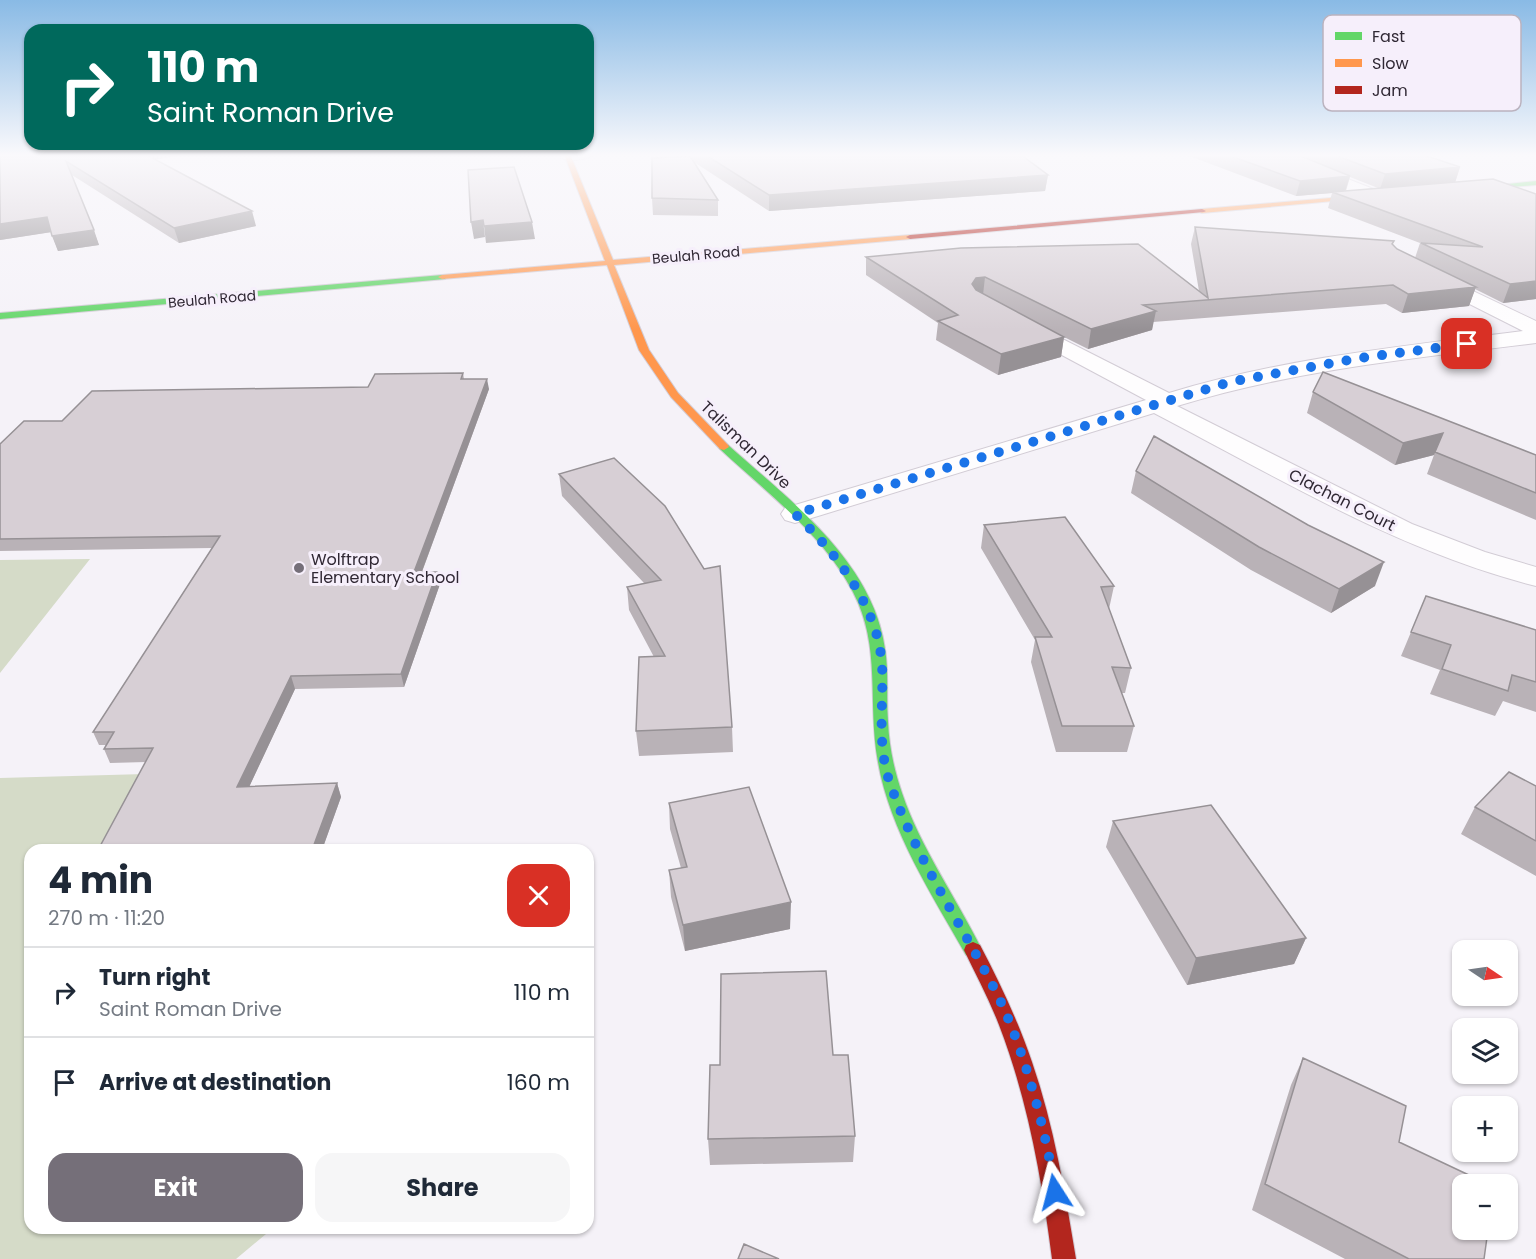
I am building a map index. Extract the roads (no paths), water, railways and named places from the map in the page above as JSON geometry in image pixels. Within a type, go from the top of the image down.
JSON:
[{"type":"main road","name":"Talisman Drive","points":[[589,213],[644,350],[674,395],[723,449],[817,535],[848,573],[871,617],[882,663],[881,734],[890,784],[919,855],[997,993],[1023,1059],[1052,1170],[1064,1259]]},
{"type":"main road","name":"Beulah Road","points":[[0,316],[1185,213]]},
{"type":"street","points":[[1410,266],[1536,329]]},
{"type":"street","name":"Clachan Court","points":[[1002,314],[1160,403],[1402,530],[1474,558],[1536,577]]},
{"type":"street","points":[[795,514],[1160,403],[1286,370],[1536,336]]},
{"type":"place","name":"Wolftrap Elementary School","points":[[299,568]]}]
